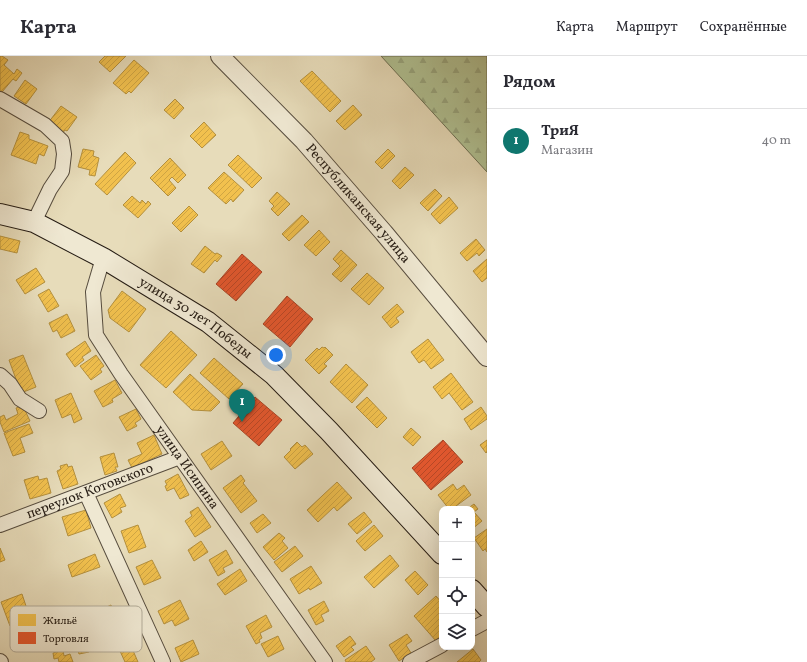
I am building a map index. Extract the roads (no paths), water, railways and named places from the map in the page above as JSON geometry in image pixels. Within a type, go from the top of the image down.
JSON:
[{"type":"main road","name":"улица 30 лет Победы","points":[[0,214],[34,222],[103,258],[208,322],[274,375],[329,431],[439,551]]},
{"type":"main road","points":[[475,593],[487,607]]},
{"type":"street","name":"Республиканская улица","points":[[220,56],[304,141],[384,233],[487,357]]},
{"type":"street","points":[[0,99],[45,125],[62,142],[64,154],[62,171],[50,189],[34,222]]},
{"type":"street","name":"улица Исипина","points":[[103,258],[93,292],[96,335],[121,374],[325,662]]},
{"type":"street","points":[[0,375],[10,384],[20,399],[39,411]]},
{"type":"street","name":"переулок Котовского","points":[[0,526],[180,457]]},
{"type":"street","points":[[86,493],[137,606]]},
{"type":"street","points":[[142,616],[163,662]]},
{"type":"street","points":[[475,627],[487,621]]},
{"type":"street","points":[[410,662],[439,647]]},
{"type":"place","name":"ТриЯ","points":[[242,422]]}]
